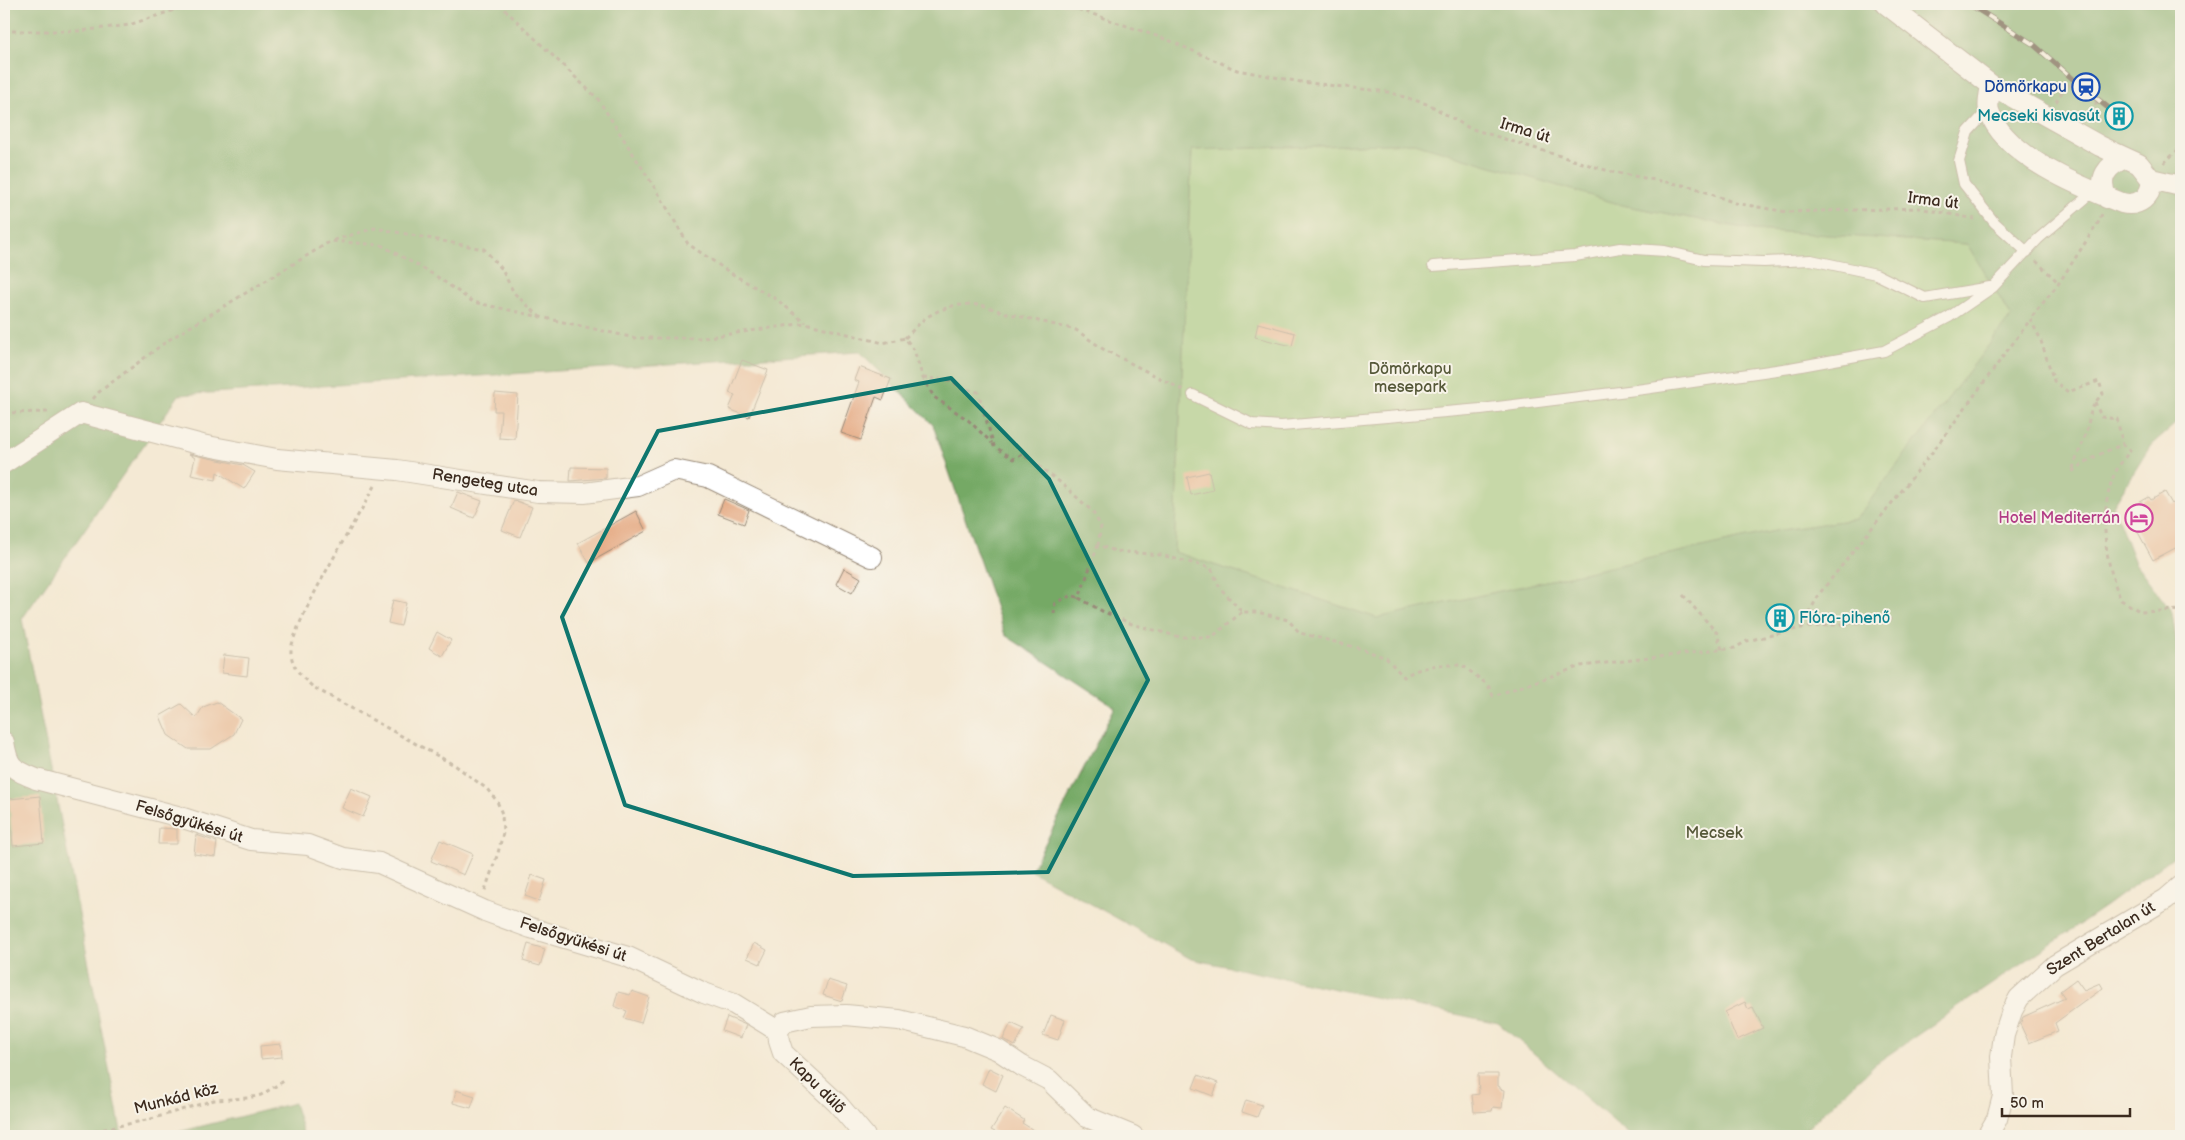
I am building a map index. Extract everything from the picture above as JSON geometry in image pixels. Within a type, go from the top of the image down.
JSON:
[{"type":"street","points":[[1886,4],[1991,85],[2100,146],[2140,164],[2181,186]]},
{"type":"street","points":[[1991,85],[1988,110],[2007,139],[2029,158],[2101,200],[2130,205],[2137,204],[2147,196],[2156,172]]},
{"type":"street","points":[[2101,200],[2105,173],[2116,161],[2126,158]]},
{"type":"street","points":[[4,463],[81,413]]},
{"type":"street","name":"Rengeteg utca","points":[[81,413],[202,445],[277,458],[385,468],[538,492],[584,493],[638,486],[674,470],[708,477],[872,557]]},
{"type":"street","name":"Felsőgyükési út","points":[[4,742],[6,758],[15,770],[36,779],[177,816],[251,840],[308,845],[343,858],[379,863],[479,908],[531,928],[628,957],[704,993],[734,1004],[778,1031]]},
{"type":"street","name":"Szent Bertalan út","points":[[1987,1136],[1998,1119],[2003,1096],[2001,1057],[2004,1035],[2012,1011],[2019,998],[2055,965],[2166,898],[2181,886]]},
{"type":"street","points":[[778,1031],[784,1022],[812,1016],[846,1015],[899,1020],[964,1036],[998,1050],[1022,1066],[1049,1080],[1087,1117],[1133,1136]]},
{"type":"street","name":"Kapu dűlő","points":[[778,1031],[783,1053],[837,1104],[865,1136]]},
{"type":"lane","points":[[1988,110],[1968,132],[1959,161],[1964,184],[1994,222],[2027,252]]},
{"type":"lane","points":[[1193,395],[1252,424],[1281,426],[1481,409],[1644,389],[1790,368],[1884,351],[1949,316],[1993,287],[2072,208],[2101,200]]},
{"type":"lane","points":[[1433,266],[1575,256],[1620,248],[1665,251],[1704,260],[1764,262],[1811,260],[1876,274],[1925,298],[1993,287]]},
{"type":"path","points":[[4,31],[80,31],[128,25],[192,4]]},
{"type":"path","points":[[498,4],[598,99],[660,196],[688,244],[729,272],[776,299],[805,323]]},
{"type":"path","name":"Irma út","points":[[1063,4],[1168,40],[1236,70],[1301,82],[1388,92],[1430,105],[1469,128],[1612,172],[1693,187],[1735,203],[1787,212],[1919,208],[1994,222]]},
{"type":"path","points":[[2056,102],[2067,83],[2096,102],[2095,126]]},
{"type":"path","points":[[2156,172],[2181,148]]},
{"type":"path","points":[[1800,628],[1820,593],[1931,454],[2030,319],[2059,283],[2098,223],[2101,200]]},
{"type":"path","points":[[81,413],[99,392],[167,341],[332,241],[375,228],[484,249],[501,268],[514,293],[540,316]]},
{"type":"path","points":[[332,241],[381,244],[436,276],[473,302],[635,338],[702,338],[805,323],[882,343],[904,338],[924,318],[938,311],[952,306],[971,304],[985,306],[1076,330],[1104,349],[1193,395]]},
{"type":"path","points":[[2027,252],[2059,283]]},
{"type":"path","points":[[2030,319],[2040,338],[2054,381],[2068,392],[2099,381],[2103,394],[2095,401],[2072,472],[2083,462],[2123,445]]},
{"type":"path","points":[[904,338],[914,350],[923,378],[934,397],[968,420],[994,446],[1013,459],[1023,454],[1061,483],[1092,511],[1101,526],[1098,545],[1078,598]]},
{"type":"path","points":[[923,378],[952,380],[961,388],[978,392],[994,446]]},
{"type":"path","points":[[2095,401],[2102,417],[2117,419],[2123,445],[2130,450],[2112,480],[2105,526],[2106,550],[2120,600],[2141,612],[2181,610]]},
{"type":"path","points":[[4,414],[51,412]]},
{"type":"path","points":[[385,468],[302,616],[290,651],[292,662],[300,674],[313,687],[456,766],[487,789],[497,801],[502,814],[502,833],[498,853],[479,908]]},
{"type":"path","points":[[1098,545],[1115,551],[1161,554],[1211,568],[1220,588],[1242,612]]},
{"type":"path","points":[[1054,614],[1055,603],[1072,595],[1132,624],[1180,637],[1212,637],[1242,612],[1257,612],[1288,620],[1300,633],[1362,649],[1386,658],[1404,678],[1414,671],[1436,665],[1462,665],[1488,685],[1493,696],[1581,666],[1735,648],[1747,641],[1800,628],[1895,619]]},
{"type":"path","points":[[1683,595],[1717,632],[1722,650]]},
{"type":"path","points":[[1785,618],[1791,618],[1792,630]]},
{"type":"path","name":"Munkád köz","points":[[72,1136],[150,1119],[214,1100],[248,1098],[261,1095],[284,1081]]},
{"type":"highlighted area","points":[[951,378],[1049,479],[1148,680],[1048,872],[853,876],[625,805],[562,617],[658,431]]},
{"type":"green space","name":"Mecsek","points":[[4,4],[2181,4],[2181,419],[2151,445],[2113,506],[2135,563],[2172,612],[2181,675],[2181,851],[2106,906],[1875,1064],[1799,1136],[1631,1136],[1498,1023],[1191,959],[1031,871],[1115,707],[1005,635],[933,425],[860,352],[179,395],[22,619],[122,1136],[4,1136]],"holes":[[[1415,143],[1622,205],[1754,230],[1967,244],[2011,316],[1856,519],[1775,531],[1377,618],[1174,552],[1192,150]]]},
{"type":"green space","name":"Dömörkapu mesepark","points":[[1415,143],[1622,205],[1754,230],[1967,244],[2011,316],[1856,519],[1775,531],[1377,618],[1174,552],[1192,150]]},
{"type":"green space","points":[[294,1103],[304,1136],[162,1136]]},
{"type":"building","points":[[1258,323],[1295,333],[1292,346],[1255,337]]},
{"type":"building","points":[[742,360],[768,370],[749,417],[729,409],[735,395],[729,393]]},
{"type":"building","points":[[859,367],[891,379],[883,400],[876,397],[861,440],[841,433],[859,382],[854,380]]},
{"type":"building","points":[[495,393],[518,395],[515,439],[499,438],[501,411],[494,411]]},
{"type":"building","points":[[189,454],[243,465],[255,472],[244,489],[217,472],[216,480],[191,475],[195,458]]},
{"type":"building","points":[[571,467],[606,468],[606,478],[570,481]]},
{"type":"building","points":[[1209,472],[1213,490],[1191,495],[1187,477]]},
{"type":"building","points":[[458,492],[482,501],[474,518],[451,508]]},
{"type":"building","points":[[2165,492],[2172,504],[2177,501],[2181,509],[2181,545],[2153,560],[2126,510],[2149,497],[2151,500]]},
{"type":"building","points":[[724,499],[749,510],[744,524],[718,514]]},
{"type":"building","points":[[514,500],[532,507],[520,537],[502,530]]},
{"type":"building","points":[[636,511],[646,531],[589,563],[578,543]]},
{"type":"building","points":[[844,568],[861,578],[852,593],[836,584]]},
{"type":"building","points":[[393,600],[406,603],[401,626],[388,623]]},
{"type":"building","points":[[437,632],[451,640],[442,656],[429,648]]},
{"type":"building","points":[[224,655],[249,658],[247,676],[222,673]]},
{"type":"building","points":[[217,702],[241,719],[234,734],[211,749],[188,749],[168,735],[160,716],[181,704],[196,718],[203,707]]},
{"type":"building","points":[[351,788],[372,797],[363,817],[342,808]]},
{"type":"building","points":[[40,796],[44,843],[13,846],[9,799]]},
{"type":"building","points":[[159,828],[177,829],[177,844],[158,844]]},
{"type":"building","points":[[196,835],[217,842],[215,857],[194,854]]},
{"type":"building","points":[[440,840],[473,854],[464,875],[431,861]]},
{"type":"building","points":[[532,875],[546,880],[539,901],[525,896]]},
{"type":"building","points":[[754,943],[767,950],[760,964],[747,958]]},
{"type":"building","points":[[528,944],[545,949],[540,966],[523,961]]},
{"type":"building","points":[[2076,979],[2084,990],[2100,983],[2103,988],[2055,1023],[2058,1031],[2029,1043],[2020,1024],[2023,1017],[2065,998],[2060,991]]},
{"type":"building","points":[[828,980],[847,986],[842,1001],[823,995]]},
{"type":"building","points":[[632,991],[649,997],[641,1023],[624,1018],[627,1011],[614,1006],[618,992],[630,995]]},
{"type":"building","points":[[1745,1002],[1748,1009],[1753,1007],[1763,1028],[1737,1040],[1725,1012]]},
{"type":"building","points":[[1051,1015],[1065,1020],[1058,1040],[1043,1035]]},
{"type":"building","points":[[727,1017],[746,1025],[741,1038],[722,1031]]},
{"type":"building","points":[[1011,1023],[1024,1029],[1015,1046],[1003,1039]]},
{"type":"building","points":[[281,1044],[282,1057],[261,1059],[260,1046]]},
{"type":"building","points":[[989,1068],[1003,1075],[996,1091],[982,1084]]},
{"type":"building","points":[[1478,1074],[1498,1074],[1498,1086],[1504,1090],[1502,1108],[1493,1107],[1492,1111],[1474,1112],[1472,1095],[1479,1094]]},
{"type":"building","points":[[1198,1075],[1218,1083],[1213,1096],[1193,1088]]},
{"type":"building","points":[[456,1090],[475,1096],[471,1108],[453,1103]]},
{"type":"building","points":[[1246,1100],[1262,1105],[1257,1117],[1242,1112]]},
{"type":"building","points":[[1005,1108],[1024,1120],[1022,1123],[1043,1136],[1003,1136],[991,1130]]},
{"type":"railway","points":[[1969,4],[2033,44],[2121,118]]},
{"type":"place","name":"Dömörkapu","points":[[2086,87]]},
{"type":"place","name":"Mecseki kisvasút","points":[[2119,116]]},
{"type":"place","name":"Hotel Mediterrán","points":[[2139,518]]},
{"type":"place","name":"Flóra-pihenő","points":[[1780,618]]}]
